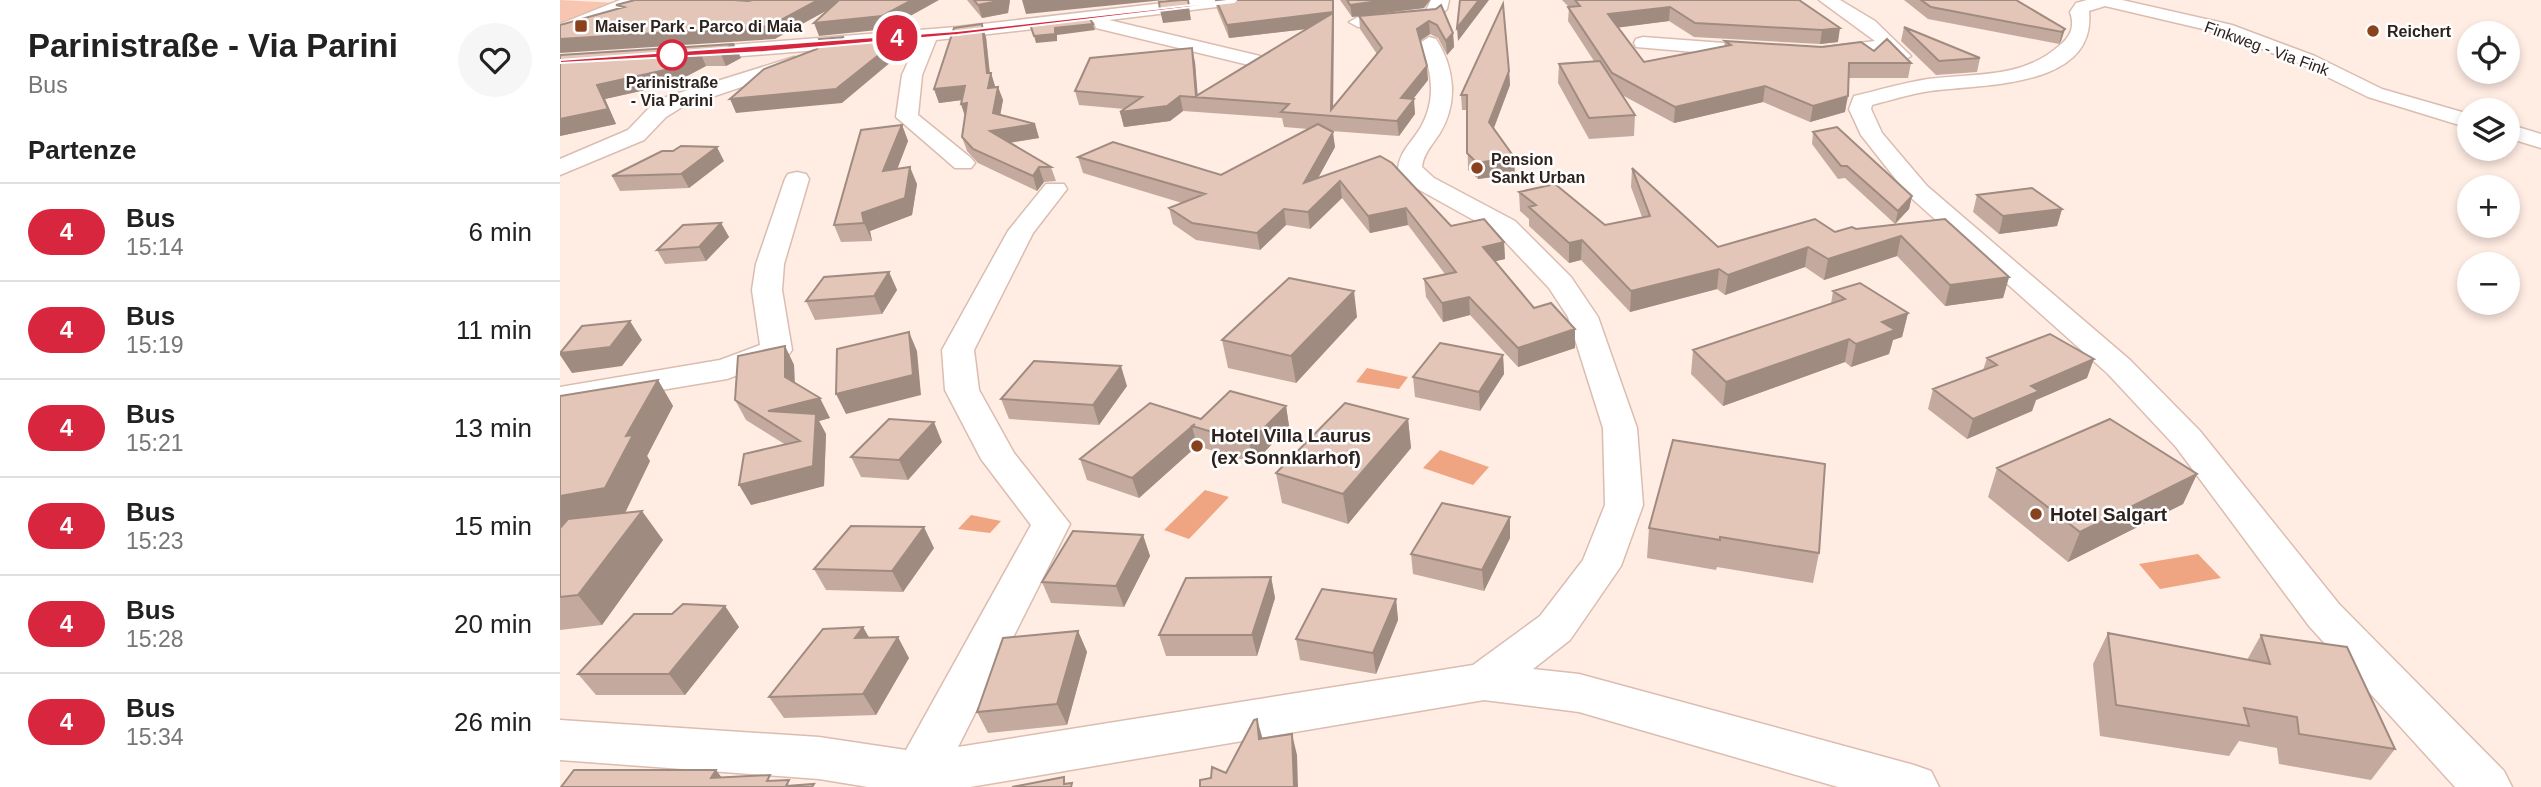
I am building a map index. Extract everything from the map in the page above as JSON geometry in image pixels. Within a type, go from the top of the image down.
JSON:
[{"type":"street","points":[[560,30],[635,0]]},
{"type":"street","points":[[670,55],[867,41],[1233,0]]},
{"type":"street","points":[[1358,22],[1431,15],[1438,9],[1440,0]]},
{"type":"street","points":[[1828,0],[1869,25],[1930,85]]},
{"type":"street","points":[[2105,0],[2082,7],[2079,12],[2083,21],[2076,40],[2066,52],[2038,70],[1975,82],[1930,85],[1862,102],[1860,109],[1872,135],[1918,191],[2119,367],[2179,430],[2324,615],[2487,787]]},
{"type":"street","name":"Finkweg - Via Fink","points":[[2105,0],[2225,29],[2308,60],[2375,93],[2457,117]]},
{"type":"street","points":[[867,41],[927,40],[1070,22],[1093,22],[1253,60]]},
{"type":"street","points":[[927,40],[912,75],[907,117],[963,163]]},
{"type":"street","points":[[560,168],[636,135],[658,113],[674,102],[766,74],[845,43]]},
{"type":"street","points":[[1429,43],[1440,63],[1444,82],[1442,107],[1432,128],[1414,153],[1410,169],[1425,183],[1506,227],[1528,246],[1561,283],[1583,317],[1620,428],[1624,505],[1601,566],[1555,628],[1485,682]]},
{"type":"street","points":[[1643,43],[1778,52]]},
{"type":"street","points":[[1806,53],[1889,45]]},
{"type":"street","points":[[2520,135],[2541,141]]},
{"type":"street","points":[[560,397],[727,369],[776,350],[767,290],[770,264],[797,179]]},
{"type":"street","points":[[916,781],[1051,524],[993,447],[962,390],[958,350],[1021,231],[1055,190]]},
{"type":"street","points":[[560,740],[819,758],[916,781],[1485,682],[1579,693],[1914,787]]},
{"type":"shaded area","points":[[560,0],[618,3],[560,26]]},
{"type":"shaded area","points":[[1367,368],[1408,377],[1399,389],[1356,382]]},
{"type":"shaded area","points":[[1440,450],[1489,467],[1473,485],[1423,468]]},
{"type":"shaded area","points":[[1205,490],[1229,497],[1189,539],[1164,530]]},
{"type":"shaded area","points":[[971,515],[1001,521],[990,533],[958,529]]},
{"type":"shaded area","points":[[2198,554],[2221,578],[2160,589],[2139,564]]},
{"type":"building","points":[[635,0],[818,0],[770,26],[560,39],[560,25],[624,7],[616,5]]},
{"type":"building","points":[[839,0],[912,0],[882,16],[814,23]]},
{"type":"building","points":[[974,0],[1004,0],[978,5]]},
{"type":"building","points":[[1188,0],[1189,6],[1160,10],[1159,2]]},
{"type":"building","points":[[1216,0],[1333,0],[1333,12],[1227,25]]},
{"type":"building","points":[[1347,0],[1386,0],[1350,5]]},
{"type":"building","points":[[1460,0],[1479,0],[1457,28]]},
{"type":"building","points":[[1575,0],[1799,0],[1840,28],[1822,30],[1695,23],[1670,7],[1608,14],[1644,62],[1731,45],[1725,41],[1822,47],[1861,42],[1874,51],[1887,39],[1911,63],[1849,63],[1848,96],[1813,106],[1765,86],[1675,107],[1612,73],[1568,7],[1580,6]]},
{"type":"building","points":[[1921,0],[2016,0],[2065,29],[2062,32],[1931,7]]},
{"type":"building","points":[[1503,4],[1509,71],[1489,122],[1514,157],[1477,163],[1467,153],[1467,95],[1461,95]]},
{"type":"building","points":[[1441,5],[1453,33],[1446,41],[1437,25],[1429,21],[1417,29],[1427,66],[1401,98],[1414,99],[1397,121],[1281,112],[1289,104],[1180,96],[1167,106],[1120,112],[1142,97],[1075,91],[1090,58],[1192,48],[1196,96],[1333,13],[1331,110],[1382,48],[1359,16],[1436,9]]},
{"type":"building","points":[[1089,17],[1093,24],[1055,28],[1055,34],[1034,36],[1030,24]]},
{"type":"building","points":[[982,24],[987,73],[991,73],[988,88],[998,87],[993,113],[1035,124],[990,131],[1051,167],[1039,167],[1033,176],[973,149],[962,137],[967,103],[961,104],[965,86],[934,89],[954,28]]},
{"type":"building","points":[[1904,27],[1980,58],[1939,61]]},
{"type":"building","points":[[905,34],[836,89],[730,99],[764,69],[817,49],[821,42],[819,39],[844,37],[835,42]]},
{"type":"building","points":[[734,44],[720,52],[700,52],[665,70],[597,85],[608,109],[560,119],[560,55]]},
{"type":"building","points":[[1600,61],[1635,115],[1589,118],[1559,64]]},
{"type":"building","points":[[1318,124],[1333,132],[1304,183],[1380,156],[1392,163],[1451,226],[1484,219],[1504,242],[1483,247],[1534,308],[1551,303],[1575,329],[1518,348],[1469,297],[1442,303],[1424,279],[1456,272],[1406,208],[1368,216],[1340,181],[1308,212],[1284,209],[1257,233],[1192,223],[1169,208],[1205,194],[1078,157],[1113,142],[1221,175]]},
{"type":"building","points":[[902,125],[883,171],[910,167],[905,198],[862,213],[864,223],[834,225],[861,130]]},
{"type":"building","points":[[1837,127],[1912,196],[1898,211],[1847,166],[1841,166],[1813,132]]},
{"type":"building","points":[[681,146],[717,147],[681,174],[612,176],[662,151],[673,151]]},
{"type":"building","points":[[1632,168],[1718,247],[1815,219],[1835,232],[1852,227],[1856,229],[1945,219],[2009,277],[1950,285],[1901,236],[1828,259],[1808,247],[1728,275],[1719,269],[1631,291],[1582,240],[1569,243],[1529,207],[1536,205],[1519,192],[1555,184],[1605,225],[1650,216]]},
{"type":"building","points":[[2032,188],[2062,209],[2003,216],[1977,195]]},
{"type":"building","points":[[721,223],[699,247],[657,250],[683,225]]},
{"type":"building","points":[[889,272],[874,296],[806,301],[824,277]]},
{"type":"building","points":[[1289,278],[1354,291],[1291,356],[1222,340]]},
{"type":"building","points":[[1860,283],[1908,313],[1882,322],[1895,330],[1856,344],[1849,339],[1726,382],[1693,350],[1845,299],[1833,291]]},
{"type":"building","points":[[630,321],[610,347],[560,353],[582,326]]},
{"type":"building","points":[[909,332],[913,375],[836,394],[837,349]]},
{"type":"building","points":[[2050,334],[2094,359],[2031,386],[2039,391],[1973,419],[1933,389],[1997,365],[1987,358]]},
{"type":"building","points":[[1440,343],[1503,355],[1479,392],[1413,377]]},
{"type":"building","points":[[785,346],[785,377],[820,398],[768,411],[816,414],[813,466],[739,485],[744,454],[800,441],[735,400],[738,356]]},
{"type":"building","points":[[1034,361],[1121,366],[1093,405],[1001,399]]},
{"type":"building","points":[[658,380],[626,436],[633,435],[605,488],[560,496],[560,396]]},
{"type":"building","points":[[1230,391],[1286,406],[1249,443],[1192,426],[1132,478],[1080,459],[1150,403],[1201,419]]},
{"type":"building","points":[[1345,403],[1408,419],[1343,494],[1276,473]]},
{"type":"building","points":[[889,419],[934,422],[899,460],[851,457]]},
{"type":"building","points":[[2110,419],[2197,474],[2080,532],[1997,468]]},
{"type":"building","points":[[1673,440],[1825,464],[1819,553],[1649,528]]},
{"type":"building","points":[[1442,503],[1510,517],[1482,570],[1411,554]]},
{"type":"building","points":[[642,511],[578,595],[560,597],[560,528],[568,519]]},
{"type":"building","points":[[851,526],[924,527],[892,571],[814,569]]},
{"type":"building","points":[[1073,531],[1143,535],[1116,586],[1042,582]]},
{"type":"building","points":[[1271,577],[1252,635],[1159,635],[1186,578]]},
{"type":"building","points":[[1322,589],[1396,599],[1373,653],[1296,639]]},
{"type":"building","points":[[683,604],[725,606],[669,674],[578,674],[634,614],[672,614]]},
{"type":"building","points":[[863,627],[855,638],[898,637],[863,694],[769,697],[823,629]]},
{"type":"building","points":[[1078,631],[1057,704],[977,712],[1003,638]]},
{"type":"building","points":[[2108,633],[2270,664],[2261,635],[2347,647],[2395,749],[2299,734],[2297,717],[2244,708],[2249,726],[2116,705]]},
{"type":"building","points":[[1257,719],[1259,739],[1292,734],[1294,787],[1200,787],[1200,780],[1211,778],[1212,767],[1226,773],[1254,720]]},
{"type":"building","points":[[574,770],[716,770],[711,778],[770,775],[767,781],[789,780],[786,786],[814,784],[812,787],[561,787]]},
{"type":"building","points":[[1064,777],[1064,784],[1072,783],[1071,787],[1012,787]]},
{"type":"bus line","name":"4","points":[[560,60],[648,57],[957,33],[1234,0]]},
{"type":"place","name":"Maiser Park - Parco di Maia","points":[[581,26]]},
{"type":"place","name":"Reichert","points":[[2373,31]]},
{"type":"place","name":"Parinistraße - Via Parini","points":[[672,55]]},
{"type":"place","name":"Pension Sankt Urban","points":[[1477,168]]},
{"type":"place","name":"Hotel Villa Laurus (ex Sonnklarhof)","points":[[1197,446]]},
{"type":"place","name":"Hotel Salgart","points":[[2036,514]]}]
